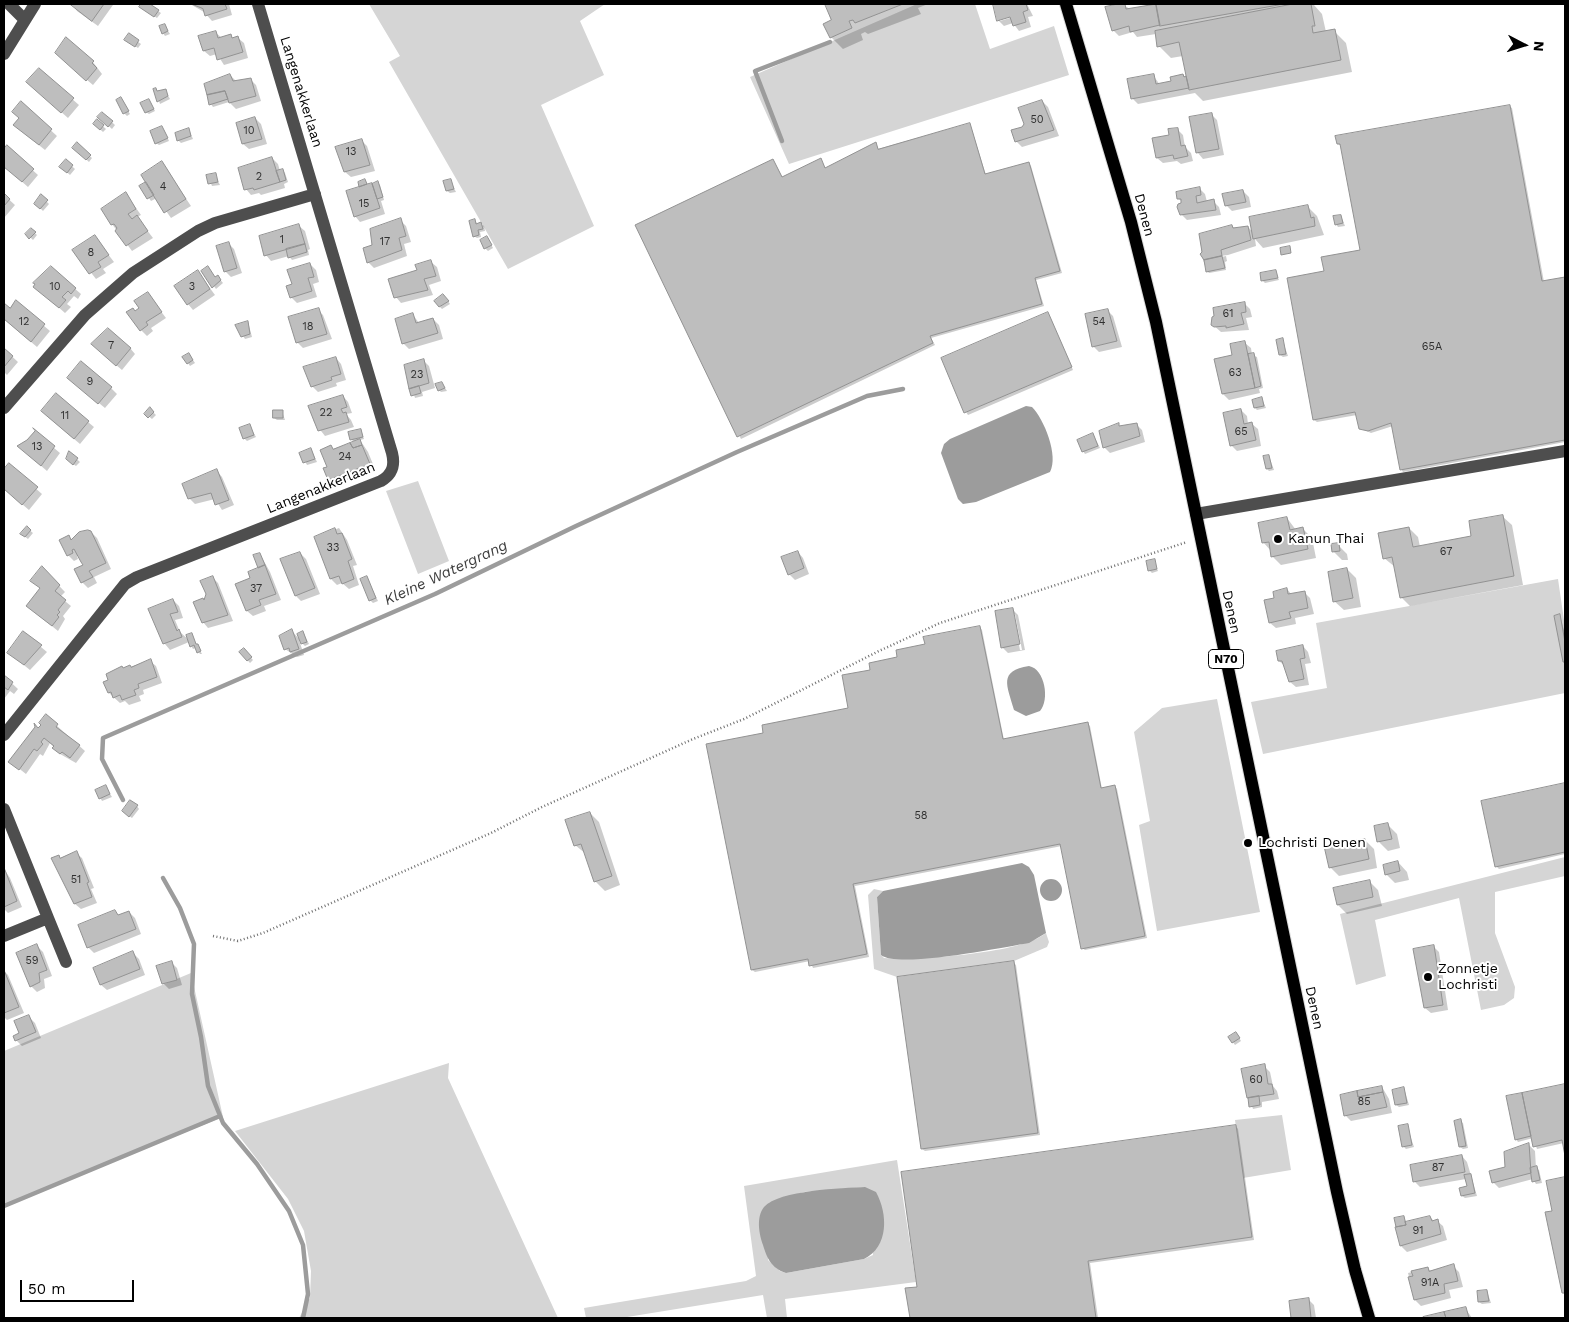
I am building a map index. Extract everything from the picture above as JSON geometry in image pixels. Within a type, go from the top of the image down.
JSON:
[{"type":"main road","name":"Denen","points":[[1066,4],[1133,231],[1156,322],[1335,1183],[1355,1270],[1369,1318]]},
{"type":"street","points":[[9,4],[25,20]]},
{"type":"street","points":[[4,54],[35,4]]},
{"type":"street","name":"Langenakkerlaan","points":[[4,735],[117,591],[130,580],[381,481],[391,473],[394,461],[392,453],[258,4]]},
{"type":"street","points":[[4,408],[85,315],[133,273],[198,231],[215,223],[315,194]]},
{"type":"street","points":[[1196,514],[1565,451]]},
{"type":"street","points":[[4,809],[66,962]]},
{"type":"street","points":[[4,936],[48,918]]},
{"type":"path","points":[[213,936],[238,941],[263,933],[491,833],[542,807],[693,739],[744,719],[879,650],[940,623],[1201,537]]},
{"type":"shaded area","points":[[369,4],[605,4],[580,21],[604,75],[541,105],[594,226],[508,269],[389,62],[400,56]]},
{"type":"shaded area","points":[[917,4],[975,4],[990,49],[1054,26],[1069,75],[789,164],[750,77]]},
{"type":"shaded area","points":[[1026,406],[1032,407],[1037,413],[1049,438],[1053,457],[1050,472],[976,502],[963,504],[958,499],[941,453],[944,444],[950,439]]},
{"type":"shaded area","points":[[418,481],[449,561],[418,574],[386,491]]},
{"type":"shaded area","points":[[1558,579],[1565,627],[1565,693],[1263,754],[1251,702],[1327,688],[1316,623]]},
{"type":"shaded area","points":[[1029,666],[1039,673],[1042,679],[1045,700],[1040,711],[1026,716],[1014,710],[1007,680],[1013,671]]},
{"type":"shaded area","points":[[1217,699],[1260,912],[1157,931],[1139,825],[1150,821],[1134,732],[1162,708]]},
{"type":"shaded area","points":[[1565,857],[1565,876],[1495,892],[1495,933],[1515,987],[1514,998],[1504,1005],[1481,1010],[1459,898],[1375,920],[1386,976],[1356,985],[1340,914]]},
{"type":"shaded area","points":[[1022,863],[1029,867],[1034,875],[1046,933],[1029,943],[952,956],[908,960],[891,959],[881,955],[877,897],[883,891]]},
{"type":"shaded area","points":[[1051,879],[1059,882],[1062,890],[1059,898],[1051,901],[1043,898],[1040,890],[1043,882]]},
{"type":"shaded area","points":[[874,889],[883,891],[877,897],[881,955],[884,958],[944,957],[993,951],[1033,940],[1046,933],[1049,942],[1047,947],[1014,961],[897,977],[874,969],[868,895]]},
{"type":"shaded area","points":[[191,973],[223,1117],[4,1205],[4,1051]]},
{"type":"shaded area","points":[[449,1063],[448,1078],[558,1318],[299,1318],[310,1298],[311,1271],[304,1231],[288,1199],[235,1131]]},
{"type":"shaded area","points":[[1282,1115],[1291,1170],[1243,1178],[1235,1120]]},
{"type":"shaded area","points":[[897,1160],[916,1282],[785,1299],[787,1318],[767,1318],[763,1295],[621,1318],[586,1318],[584,1308],[746,1281],[756,1276],[744,1186]],"holes":[[[865,1187],[873,1255],[864,1259],[786,1273],[780,1271],[768,1260],[769,1203],[804,1192]]]},
{"type":"shaded area","points":[[865,1187],[876,1192],[883,1210],[884,1229],[882,1238],[872,1254],[864,1259],[786,1273],[770,1262],[759,1231],[761,1211],[764,1207],[772,1201],[797,1193]]},
{"type":"building","points":[[70,4],[104,4],[92,21]]},
{"type":"building","points":[[141,4],[150,4],[159,10],[154,17],[139,7]]},
{"type":"building","points":[[192,4],[225,4],[227,9],[205,16],[203,9]]},
{"type":"building","points":[[825,4],[903,4],[855,23],[853,20],[849,21],[852,28],[830,38],[823,24],[831,20]]},
{"type":"building","points":[[993,4],[1026,4],[1028,10],[1023,12],[1026,22],[1013,26],[1010,17],[997,21]]},
{"type":"building","points":[[1125,4],[1126,9],[1156,4],[1160,25],[1130,32],[1129,26],[1112,31],[1105,7]]},
{"type":"building","points":[[1156,4],[1284,4],[1160,26]]},
{"type":"building","points":[[1293,4],[1311,4],[1315,26],[1312,26],[1313,33],[1335,29],[1341,60],[1189,90],[1179,42],[1157,47],[1155,31]]},
{"type":"building","points":[[165,24],[168,31],[162,34],[159,26]]},
{"type":"building","points":[[216,31],[218,38],[231,34],[232,38],[238,36],[243,52],[217,60],[214,48],[203,51],[198,36]]},
{"type":"building","points":[[129,33],[139,40],[135,47],[124,40]]},
{"type":"building","points":[[66,37],[94,61],[92,63],[97,68],[86,81],[55,53]]},
{"type":"building","points":[[39,68],[74,98],[61,113],[26,82]]},
{"type":"building","points":[[230,74],[233,81],[251,78],[256,96],[229,103],[225,91],[207,95],[204,84]]},
{"type":"building","points":[[1154,74],[1156,84],[1171,81],[1170,77],[1183,74],[1184,77],[1186,76],[1189,88],[1131,99],[1127,79]]},
{"type":"building","points":[[156,88],[157,91],[166,89],[168,96],[157,102],[153,89]]},
{"type":"building","points":[[225,91],[228,99],[209,105],[207,95]]},
{"type":"building","points":[[121,97],[129,111],[123,114],[116,100]]},
{"type":"building","points":[[149,99],[154,109],[145,113],[140,103]]},
{"type":"building","points":[[1042,100],[1054,130],[1015,142],[1011,130],[1022,127],[1024,124],[1018,108]]},
{"type":"building","points":[[21,101],[52,129],[39,145],[13,125],[19,118],[12,112]]},
{"type":"building","points":[[1510,105],[1542,281],[1565,277],[1565,440],[1400,470],[1391,423],[1368,431],[1359,429],[1355,412],[1313,420],[1287,278],[1324,271],[1321,257],[1360,250],[1340,144],[1337,144],[1335,136]]},
{"type":"building","points":[[102,112],[113,121],[108,127],[97,117]]},
{"type":"building","points":[[1212,113],[1219,149],[1196,153],[1189,117]]},
{"type":"building","points":[[255,117],[262,139],[242,144],[236,123]]},
{"type":"building","points":[[97,119],[104,125],[100,130],[93,124]]},
{"type":"building","points":[[970,123],[985,174],[1029,162],[1060,271],[1035,278],[1042,304],[930,336],[933,343],[737,437],[635,225],[773,159],[782,177],[821,158],[825,168],[876,142],[878,149]]},
{"type":"building","points":[[162,126],[168,138],[155,144],[150,131]]},
{"type":"building","points":[[189,128],[191,136],[177,141],[175,133]]},
{"type":"building","points":[[1178,128],[1181,146],[1185,145],[1188,156],[1174,159],[1173,155],[1156,158],[1152,138],[1169,135],[1168,129]]},
{"type":"building","points":[[362,139],[370,165],[344,172],[335,147]]},
{"type":"building","points":[[77,142],[91,155],[86,160],[72,148]]},
{"type":"building","points":[[7,145],[34,169],[22,182],[4,167],[4,149]]},
{"type":"building","points":[[272,157],[280,182],[254,190],[253,188],[244,190],[238,168]]},
{"type":"building","points":[[66,159],[73,165],[67,173],[59,167]]},
{"type":"building","points":[[162,161],[186,199],[164,213],[141,175]]},
{"type":"building","points":[[283,169],[286,180],[280,182],[276,171]]},
{"type":"building","points":[[216,173],[218,182],[208,184],[206,175]]},
{"type":"building","points":[[365,179],[367,184],[359,187],[358,182]]},
{"type":"building","points":[[451,179],[454,189],[446,191],[443,181]]},
{"type":"building","points":[[378,181],[383,197],[377,199],[372,184]]},
{"type":"building","points":[[146,182],[154,195],[147,199],[139,186]]},
{"type":"building","points":[[372,183],[380,208],[354,217],[346,191]]},
{"type":"building","points":[[1200,187],[1201,195],[1196,196],[1197,203],[1214,199],[1216,210],[1180,215],[1177,207],[1181,203],[1181,199],[1177,199],[1176,192]]},
{"type":"building","points":[[1243,190],[1246,202],[1225,206],[1222,194]]},
{"type":"building","points":[[126,192],[136,209],[128,214],[132,219],[137,215],[148,231],[126,246],[115,231],[117,228],[114,224],[111,225],[101,209]]},
{"type":"building","points":[[4,193],[10,199],[4,206]]},
{"type":"building","points":[[41,194],[48,200],[40,209],[34,204]]},
{"type":"building","points":[[1308,205],[1311,218],[1314,217],[1315,226],[1253,239],[1249,217]]},
{"type":"building","points":[[1341,215],[1343,223],[1335,225],[1333,216]]},
{"type":"building","points":[[401,218],[406,236],[399,238],[402,250],[367,263],[363,248],[372,245],[370,229]]},
{"type":"building","points":[[475,219],[476,224],[481,222],[483,229],[478,230],[479,235],[473,237],[469,221]]},
{"type":"building","points":[[299,224],[305,244],[264,256],[259,236]]},
{"type":"building","points":[[1232,225],[1233,228],[1248,226],[1251,240],[1221,250],[1222,256],[1204,260],[1200,254],[1202,252],[1199,234]]},
{"type":"building","points":[[31,228],[36,232],[29,239],[25,234]]},
{"type":"building","points":[[95,235],[109,255],[98,262],[101,267],[89,274],[72,250]]},
{"type":"building","points":[[487,236],[492,245],[484,249],[480,240]]},
{"type":"building","points":[[229,242],[237,268],[224,272],[216,246]]},
{"type":"building","points":[[305,244],[307,252],[288,258],[286,249]]},
{"type":"building","points":[[1290,246],[1291,253],[1281,255],[1280,248]]},
{"type":"building","points":[[1222,256],[1225,268],[1206,272],[1204,260]]},
{"type":"building","points":[[431,260],[436,276],[424,279],[428,290],[394,298],[388,279],[417,270],[415,265]]},
{"type":"building","points":[[310,263],[314,277],[308,278],[312,291],[290,298],[286,286],[292,284],[287,270]]},
{"type":"building","points":[[51,266],[76,288],[71,294],[68,291],[62,297],[66,300],[59,308],[33,287],[35,284],[33,283]]},
{"type":"building","points":[[208,266],[215,277],[218,275],[221,280],[212,288],[201,271]]},
{"type":"building","points":[[198,270],[210,289],[187,305],[174,286]]},
{"type":"building","points":[[1276,270],[1278,278],[1261,281],[1260,273]]},
{"type":"building","points":[[148,292],[162,312],[146,322],[148,325],[140,331],[126,312],[133,308],[135,311],[139,308],[134,301]]},
{"type":"building","points":[[443,294],[449,301],[439,307],[434,301]]},
{"type":"building","points":[[16,300],[45,324],[31,342],[4,319],[4,303],[10,308]]},
{"type":"building","points":[[1245,302],[1246,312],[1241,313],[1244,324],[1226,328],[1226,326],[1214,327],[1211,325],[1212,317],[1214,316],[1213,308]]},
{"type":"building","points":[[319,308],[327,334],[296,343],[288,317]]},
{"type":"building","points":[[1108,309],[1117,341],[1092,347],[1085,314]]},
{"type":"building","points":[[1048,312],[1072,367],[964,413],[941,358]]},
{"type":"building","points":[[413,313],[416,323],[433,318],[438,333],[402,344],[395,319]]},
{"type":"building","points":[[248,321],[250,334],[241,337],[235,325]]},
{"type":"building","points":[[108,328],[131,348],[116,366],[91,344]]},
{"type":"building","points":[[1283,338],[1286,354],[1279,355],[1276,340]]},
{"type":"building","points":[[1245,341],[1255,388],[1222,394],[1214,359],[1232,355],[1230,344]]},
{"type":"building","points":[[4,348],[13,356],[4,367]]},
{"type":"building","points":[[189,353],[193,360],[187,364],[182,357]]},
{"type":"building","points":[[1254,353],[1261,386],[1255,388],[1248,354]]},
{"type":"building","points":[[336,357],[341,374],[331,377],[332,380],[311,387],[303,367]]},
{"type":"building","points":[[424,359],[429,383],[409,389],[404,365]]},
{"type":"building","points":[[81,361],[112,387],[98,404],[67,378]]},
{"type":"building","points":[[442,382],[445,388],[438,391],[435,384]]},
{"type":"building","points":[[419,386],[421,393],[411,396],[409,389]]},
{"type":"building","points":[[56,393],[89,421],[74,439],[41,411]]},
{"type":"building","points":[[343,395],[347,407],[341,409],[343,413],[346,412],[349,422],[318,431],[308,406]]},
{"type":"building","points":[[1262,397],[1264,406],[1254,408],[1252,400]]},
{"type":"building","points":[[150,407],[154,412],[148,418],[144,414]]},
{"type":"building","points":[[1241,409],[1244,424],[1252,422],[1256,440],[1230,446],[1223,413]]},
{"type":"building","points":[[273,410],[283,410],[283,418],[273,418]]},
{"type":"building","points":[[1119,423],[1119,426],[1137,423],[1140,436],[1103,448],[1099,431]]},
{"type":"building","points":[[250,424],[254,435],[243,439],[239,428]]},
{"type":"building","points":[[33,428],[55,446],[41,466],[17,446],[27,440],[35,431]]},
{"type":"building","points":[[361,429],[363,437],[350,440],[348,432]]},
{"type":"building","points":[[1093,433],[1098,446],[1082,452],[1077,440]]},
{"type":"building","points":[[360,439],[362,445],[353,448],[350,443]]},
{"type":"building","points":[[350,443],[353,448],[362,445],[370,464],[328,480],[323,468],[327,467],[320,450],[331,445],[333,449]]},
{"type":"building","points":[[311,448],[315,459],[303,463],[299,453]]},
{"type":"building","points":[[69,451],[78,458],[73,465],[66,459]]},
{"type":"building","points":[[1269,455],[1272,468],[1266,469],[1263,456]]},
{"type":"building","points":[[9,463],[38,487],[22,505],[4,489],[4,469]]},
{"type":"building","points":[[217,469],[229,500],[215,505],[211,493],[188,499],[182,484]]},
{"type":"building","points":[[1503,515],[1514,576],[1400,598],[1392,557],[1383,559],[1378,533],[1409,527],[1413,547],[1471,536],[1469,521]]},
{"type":"building","points":[[1287,517],[1290,530],[1303,527],[1308,549],[1271,557],[1269,542],[1262,543],[1258,523]]},
{"type":"building","points":[[27,526],[31,530],[25,537],[20,534]]},
{"type":"building","points":[[335,528],[337,534],[342,533],[352,559],[348,561],[354,579],[342,584],[339,576],[330,579],[314,537]]},
{"type":"building","points":[[91,531],[106,563],[89,571],[93,577],[81,583],[74,569],[83,565],[74,549],[72,550],[73,553],[67,556],[59,540],[69,535],[71,540],[79,532]]},
{"type":"building","points":[[1339,543],[1340,551],[1332,552],[1331,544]]},
{"type":"building","points":[[798,551],[804,568],[788,575],[781,557]]},
{"type":"building","points":[[300,552],[315,588],[295,596],[280,559]]},
{"type":"building","points":[[260,553],[265,565],[258,568],[253,555]]},
{"type":"building","points":[[1155,559],[1157,569],[1148,571],[1146,561]]},
{"type":"building","points":[[265,565],[276,594],[259,600],[261,605],[246,611],[235,584],[250,578],[248,572]]},
{"type":"building","points":[[42,566],[60,585],[55,591],[66,600],[58,610],[60,612],[57,615],[59,617],[52,626],[26,606],[40,588],[30,581]]},
{"type":"building","points":[[1347,568],[1353,598],[1333,602],[1328,572]]},
{"type":"building","points":[[213,576],[228,615],[202,623],[193,602],[203,598],[204,600],[206,594],[200,581]]},
{"type":"building","points":[[367,576],[376,598],[369,601],[360,579]]},
{"type":"building","points":[[1287,588],[1288,594],[1305,591],[1308,608],[1289,612],[1291,618],[1269,623],[1264,600],[1274,598],[1273,592]]},
{"type":"building","points":[[173,599],[178,612],[170,614],[177,631],[179,629],[182,637],[163,644],[148,609]]},
{"type":"building","points":[[1013,608],[1020,644],[1001,648],[995,611]]},
{"type":"building","points":[[1560,614],[1565,642],[1565,662],[1563,662],[1554,616]]},
{"type":"building","points":[[980,626],[1003,739],[1088,722],[1101,788],[1115,785],[1145,936],[1081,949],[1060,844],[853,884],[867,954],[809,966],[808,959],[751,970],[706,744],[763,733],[762,725],[848,708],[842,675],[870,670],[869,663],[897,657],[896,650],[925,644],[923,637]]},
{"type":"building","points":[[292,629],[299,649],[290,652],[289,648],[284,650],[279,636]]},
{"type":"building","points":[[23,631],[42,645],[24,665],[7,653]]},
{"type":"building","points":[[303,631],[307,642],[301,644],[297,634]]},
{"type":"building","points":[[192,633],[201,651],[197,653],[194,645],[190,647],[186,635]]},
{"type":"building","points":[[1303,645],[1305,658],[1300,659],[1304,679],[1289,682],[1282,661],[1278,661],[1276,651]]},
{"type":"building","points":[[244,648],[252,657],[247,661],[239,652]]},
{"type":"building","points":[[151,659],[157,677],[138,684],[139,688],[134,690],[136,695],[122,700],[120,695],[113,698],[111,692],[108,693],[103,682],[108,680],[106,674],[122,666],[123,668],[130,665],[131,667]]},
{"type":"building","points":[[4,675],[13,682],[8,690],[4,687]]},
{"type":"building","points":[[46,714],[58,724],[56,727],[80,745],[70,758],[52,748],[54,746],[44,738],[41,742],[43,744],[37,751],[34,749],[19,770],[8,762],[35,727],[34,723],[38,728],[41,725],[39,723]]},
{"type":"building","points":[[1565,783],[1565,852],[1495,867],[1481,801]]},
{"type":"building","points":[[106,785],[110,794],[99,799],[95,790]]},
{"type":"building","points":[[130,800],[138,805],[129,817],[122,811]]},
{"type":"building","points":[[590,812],[612,876],[594,882],[581,844],[574,846],[565,820]]},
{"type":"building","points":[[1388,823],[1392,839],[1377,842],[1374,826]]},
{"type":"building","points":[[1365,839],[1369,859],[1329,868],[1324,846]]},
{"type":"building","points":[[77,851],[89,882],[87,883],[92,897],[74,904],[51,858],[59,855],[60,858]]},
{"type":"building","points":[[1398,861],[1400,871],[1385,875],[1383,865]]},
{"type":"building","points":[[4,871],[17,901],[4,907]]},
{"type":"building","points":[[1370,880],[1373,897],[1337,905],[1333,888]]},
{"type":"building","points":[[115,910],[118,915],[129,911],[136,929],[87,948],[78,925]]},
{"type":"building","points":[[37,944],[47,970],[39,973],[40,982],[30,987],[16,953]]},
{"type":"building","name":"Zonnetje Lochristi","points":[[1434,945],[1443,1005],[1424,1008],[1413,949]]},
{"type":"building","points":[[133,951],[140,969],[100,985],[93,968]]},
{"type":"building","points":[[172,961],[177,980],[162,984],[156,966]]},
{"type":"building","points":[[1014,961],[1038,1133],[921,1149],[897,977]]},
{"type":"building","points":[[4,970],[19,1007],[4,1013]]},
{"type":"building","points":[[29,1015],[36,1032],[15,1041],[13,1036],[19,1033],[14,1021]]},
{"type":"building","points":[[1236,1032],[1240,1038],[1232,1043],[1228,1037]]},
{"type":"building","points":[[1265,1064],[1268,1084],[1272,1084],[1274,1094],[1247,1098],[1241,1069]]},
{"type":"building","points":[[1565,1084],[1565,1156],[1562,1140],[1533,1147],[1522,1093]]},
{"type":"building","points":[[1382,1086],[1383,1092],[1358,1097],[1357,1091]]},
{"type":"building","points":[[1404,1087],[1407,1103],[1395,1105],[1392,1090]]},
{"type":"building","points":[[1357,1091],[1358,1097],[1383,1092],[1387,1107],[1344,1116],[1340,1095]]},
{"type":"building","points":[[1522,1093],[1531,1136],[1515,1140],[1506,1096]]},
{"type":"building","points":[[1259,1096],[1260,1105],[1249,1107],[1248,1098]]},
{"type":"building","points":[[1461,1119],[1466,1146],[1459,1147],[1454,1121]]},
{"type":"building","points":[[1408,1124],[1412,1145],[1402,1147],[1398,1126]]},
{"type":"building","points":[[1236,1125],[1252,1237],[1088,1261],[1096,1318],[910,1318],[905,1288],[917,1287],[901,1172]]},
{"type":"building","points":[[1529,1143],[1531,1173],[1492,1183],[1489,1171],[1505,1167],[1504,1152]]},
{"type":"building","points":[[1462,1155],[1465,1172],[1413,1182],[1410,1165]]},
{"type":"building","points":[[1537,1166],[1540,1180],[1532,1182],[1530,1168]]},
{"type":"building","points":[[1471,1174],[1475,1193],[1461,1196],[1459,1188],[1467,1186],[1464,1175]]},
{"type":"building","points":[[1565,1177],[1565,1293],[1562,1293],[1545,1212],[1552,1211],[1546,1181]]},
{"type":"building","points":[[1404,1216],[1406,1225],[1396,1227],[1394,1218]]},
{"type":"building","points":[[1430,1216],[1432,1221],[1438,1219],[1441,1234],[1400,1246],[1395,1227],[1406,1225],[1405,1222]]},
{"type":"building","points":[[1454,1264],[1458,1281],[1444,1284],[1445,1293],[1414,1300],[1408,1277],[1413,1276],[1411,1271],[1428,1267],[1429,1271]]},
{"type":"building","points":[[1487,1290],[1489,1301],[1478,1302],[1477,1291]]},
{"type":"building","points":[[1309,1298],[1311,1318],[1291,1318],[1289,1301]]},
{"type":"building","points":[[1466,1307],[1469,1318],[1446,1318],[1444,1312]]},
{"type":"building","points":[[1444,1312],[1446,1318],[1423,1318],[1423,1317]]},
{"type":"waterway","name":"Kleine Watergrang","points":[[782,141],[755,71],[830,42]]},
{"type":"waterway","name":"Kleine Watergrang","points":[[123,800],[102,759],[103,738],[435,594],[576,526],[737,452],[867,396],[903,389]]},
{"type":"waterway","name":"Kleine Watergrang","points":[[163,878],[180,908],[194,944],[192,994],[208,1086],[223,1123],[257,1164],[289,1211],[303,1245],[308,1294],[303,1318]]},
{"type":"waterway","points":[[4,1206],[220,1116]]},
{"type":"place","name":"Kanun Thai","points":[[1278,539]]},
{"type":"place","name":"Lochristi Denen","points":[[1248,843]]},
{"type":"place","name":"Zonnetje Lochristi","points":[[1428,977]]}]
